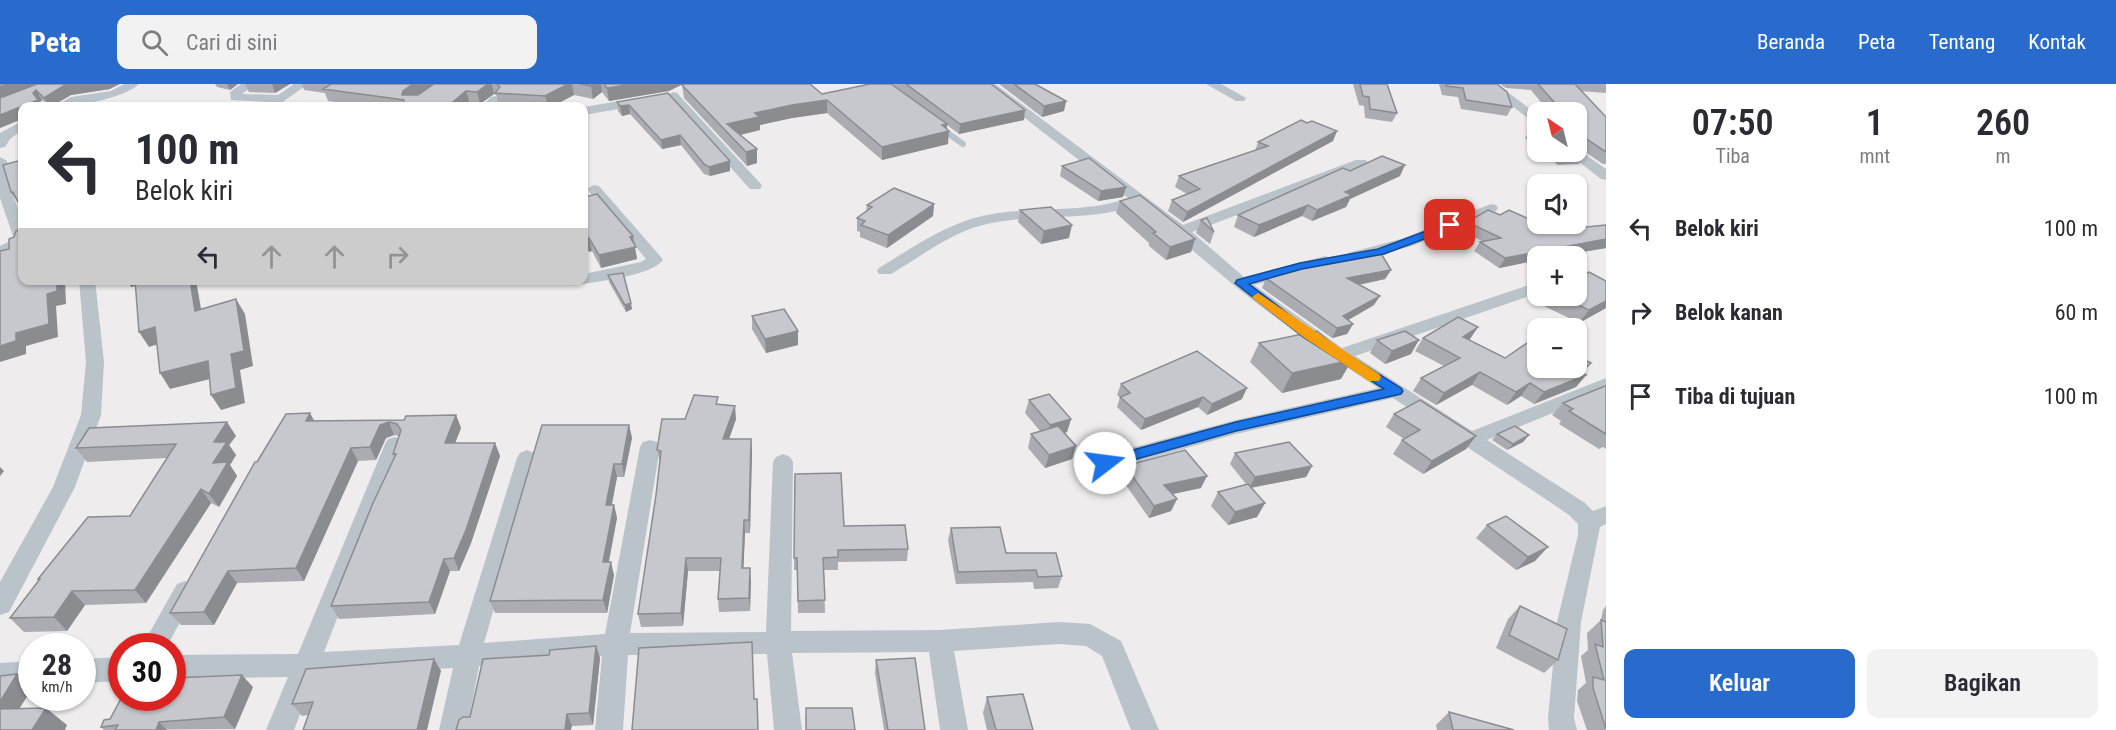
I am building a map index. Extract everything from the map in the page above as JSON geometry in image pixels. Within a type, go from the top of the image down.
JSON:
[{"type":"street","points":[[70,102],[114,94],[133,84]]},
{"type":"street","points":[[250,84],[236,92],[235,97],[268,102]]},
{"type":"street","points":[[276,102],[302,84]]},
{"type":"street","points":[[987,84],[1180,231],[1241,283],[1339,356],[1577,509],[1600,519],[1588,535],[1569,622],[1561,718],[1563,730]]},
{"type":"street","points":[[1212,84],[1240,98]]},
{"type":"street","points":[[1490,84],[1527,113]]},
{"type":"street","points":[[588,110],[667,97],[755,186]]},
{"type":"street","points":[[0,144],[5,136],[18,128]]},
{"type":"street","points":[[0,161],[3,186],[18,229]]},
{"type":"street","points":[[1587,161],[1606,176]]},
{"type":"street","points":[[1180,231],[1361,163]]},
{"type":"street","points":[[588,278],[646,266],[655,260],[594,189]]},
{"type":"street","points":[[885,271],[958,230],[981,221],[1097,212],[1123,206],[1139,199]]},
{"type":"street","points":[[1241,283],[1300,266],[1380,252],[1491,208]]},
{"type":"street","points":[[0,252],[18,243]]},
{"type":"street","points":[[0,605],[64,487],[91,415],[94,362],[87,285]]},
{"type":"street","points":[[1339,356],[1527,291]]},
{"type":"street","points":[[1471,439],[1606,384]]},
{"type":"street","points":[[1105,463],[1236,427],[1396,391]]},
{"type":"street","points":[[280,730],[304,665],[395,444]]},
{"type":"street","points":[[609,730],[616,644],[650,447]]},
{"type":"street","points":[[453,730],[468,656],[526,458]]},
{"type":"street","points":[[783,462],[778,642],[788,730]]},
{"type":"street","points":[[161,633],[195,573]]},
{"type":"street","points":[[186,667],[304,665],[468,656],[616,644],[940,641],[1059,633],[1090,635],[1112,649],[1145,730]]},
{"type":"street","points":[[940,641],[954,730]]},
{"type":"street","points":[[0,675],[18,674]]},
{"type":"lane","points":[[936,124],[963,144]]},
{"type":"building","points":[[37,84],[72,84],[65,85],[44,98],[36,90],[33,93],[38,100],[18,102],[18,108],[0,115],[0,98]]},
{"type":"building","points":[[331,84],[413,84],[403,91],[402,95],[418,95],[434,84],[488,84],[477,92],[466,91],[453,102],[404,102],[404,100],[323,89]]},
{"type":"building","points":[[496,84],[568,84],[545,96],[495,93],[500,87]]},
{"type":"building","points":[[604,84],[632,84],[607,88]]},
{"type":"building","points":[[810,84],[822,94],[870,84],[891,84],[947,124],[942,125],[949,131],[882,147],[827,100],[755,113],[759,117],[727,124],[757,149],[746,152],[682,85]]},
{"type":"building","points":[[906,84],[991,84],[1025,110],[960,124]]},
{"type":"building","points":[[1014,84],[1035,84],[1066,101],[1044,106]]},
{"type":"building","points":[[1360,84],[1387,84],[1397,113],[1370,109],[1369,97],[1363,96]]},
{"type":"building","points":[[1446,84],[1497,84],[1507,92],[1512,107],[1466,100],[1463,88],[1446,86]]},
{"type":"building","points":[[1538,84],[1575,84],[1606,117],[1606,152],[1587,139],[1587,102],[1554,102]]},
{"type":"building","points":[[668,93],[730,161],[709,167],[680,135],[661,140],[629,105],[620,106],[617,102]]},
{"type":"building","points":[[1301,120],[1307,123],[1312,121],[1337,131],[1187,212],[1172,200],[1200,189],[1179,176],[1268,146],[1258,142]]},
{"type":"building","points":[[1382,156],[1405,165],[1345,192],[1352,195],[1317,210],[1308,205],[1259,225],[1238,215],[1343,168],[1350,171]]},
{"type":"building","points":[[1089,158],[1126,187],[1101,191],[1062,166]]},
{"type":"building","points":[[18,161],[18,202],[11,192],[3,165]]},
{"type":"building","points":[[894,188],[934,204],[888,235],[861,225],[865,221],[857,218],[872,207],[867,205]]},
{"type":"building","points":[[597,194],[633,236],[630,237],[636,247],[599,255],[588,238],[588,196]]},
{"type":"building","points":[[1140,195],[1195,239],[1170,247],[1120,201]]},
{"type":"building","points":[[1051,207],[1072,225],[1044,231],[1020,210]]},
{"type":"building","points":[[1488,210],[1500,215],[1509,210],[1527,218],[1527,234],[1587,234],[1587,227],[1606,225],[1606,239],[1569,246],[1527,246],[1527,254],[1505,258],[1480,242],[1501,238],[1467,222]]},
{"type":"building","points":[[1207,218],[1214,232],[1201,220]]},
{"type":"building","points":[[18,230],[18,285],[57,285],[57,291],[47,294],[49,324],[16,333],[16,341],[0,346],[0,251],[9,249],[9,239],[14,237]]},
{"type":"building","points":[[1376,250],[1391,270],[1347,278],[1380,296],[1343,316],[1353,324],[1337,328],[1266,278],[1312,262]]},
{"type":"building","points":[[623,273],[631,303],[625,305],[608,275]]},
{"type":"building","points":[[1587,273],[1606,281],[1606,301],[1589,310],[1580,306],[1587,306]]},
{"type":"building","points":[[135,285],[191,285],[195,311],[236,299],[244,351],[231,354],[236,388],[211,395],[208,361],[160,373],[155,327],[139,332]]},
{"type":"building","points":[[784,309],[798,331],[765,339],[752,316]]},
{"type":"building","points":[[1458,317],[1478,327],[1463,337],[1505,358],[1527,343],[1527,378],[1579,378],[1544,392],[1530,383],[1516,392],[1480,372],[1444,393],[1421,378],[1460,358],[1423,338]]},
{"type":"building","points":[[1317,331],[1352,360],[1292,373],[1259,343]]},
{"type":"building","points":[[1405,331],[1419,340],[1392,351],[1377,340]]},
{"type":"building","points":[[1197,351],[1247,388],[1212,404],[1203,397],[1145,419],[1120,397],[1130,393],[1121,384]]},
{"type":"building","points":[[1606,386],[1606,434],[1569,411],[1573,409],[1563,403]]},
{"type":"building","points":[[1049,394],[1071,419],[1050,425],[1029,400]]},
{"type":"building","points":[[694,395],[718,397],[716,404],[735,406],[723,439],[751,439],[749,520],[744,520],[742,568],[750,568],[749,598],[718,599],[721,558],[686,558],[681,613],[638,614],[656,495],[661,451],[657,450],[662,419],[685,419]]},
{"type":"building","points":[[1420,400],[1476,436],[1432,461],[1402,440],[1420,430],[1394,414]]},
{"type":"building","points":[[310,413],[306,421],[404,420],[406,416],[456,415],[445,443],[495,443],[466,530],[454,558],[444,559],[429,602],[331,606],[373,503],[396,454],[393,454],[401,430],[397,424],[389,422],[380,425],[370,447],[351,448],[296,568],[228,571],[204,612],[170,613],[255,462],[286,414]]},
{"type":"building","points":[[227,422],[214,442],[227,442],[213,463],[228,462],[209,494],[201,489],[135,590],[72,591],[54,617],[10,618],[88,517],[130,516],[176,444],[76,448],[89,428]]},
{"type":"building","points":[[542,425],[629,425],[622,464],[614,464],[606,505],[614,505],[603,562],[611,562],[603,600],[490,601]]},
{"type":"building","points":[[1058,426],[1076,446],[1049,455],[1031,434]]},
{"type":"building","points":[[1515,426],[1529,435],[1513,444],[1497,434]]},
{"type":"building","points":[[1289,442],[1312,466],[1255,477],[1235,453]]},
{"type":"building","points":[[1185,450],[1207,476],[1164,485],[1177,499],[1154,506],[1125,466]]},
{"type":"building","points":[[841,473],[844,526],[905,525],[908,549],[838,550],[838,557],[823,558],[825,600],[798,601],[797,558],[794,558],[795,474]]},
{"type":"building","points":[[1248,484],[1265,503],[1235,512],[1218,492]]},
{"type":"building","points":[[1506,516],[1548,547],[1528,557],[1487,525]]},
{"type":"building","points":[[1000,527],[1006,553],[1056,553],[1062,576],[1038,577],[1036,570],[958,572],[951,528]]},
{"type":"building","points":[[1520,606],[1567,629],[1558,660],[1509,635]]},
{"type":"building","points":[[1601,620],[1606,622],[1606,729],[1593,688],[1593,677],[1604,680],[1595,644],[1603,647]]},
{"type":"building","points":[[752,642],[754,699],[757,699],[758,730],[632,730],[639,648]]},
{"type":"building","points":[[596,646],[589,713],[567,714],[565,730],[456,730],[459,720],[463,717],[470,717],[483,659],[549,655],[550,650]]},
{"type":"building","points":[[915,658],[925,730],[888,730],[876,660]]},
{"type":"building","points":[[434,659],[417,730],[303,730],[313,702],[292,704],[306,669]]},
{"type":"building","points":[[17,674],[0,702],[0,676]]},
{"type":"building","points":[[242,675],[224,717],[159,722],[156,730],[115,730],[118,725],[101,727],[104,720],[110,719],[114,711],[186,711],[186,677]]},
{"type":"building","points":[[1023,694],[1033,730],[996,730],[987,697]]},
{"type":"building","points":[[806,708],[852,708],[855,730],[806,730]]},
{"type":"building","points":[[0,709],[44,711],[32,730],[0,730]]},
{"type":"building","points":[[1449,712],[1514,730],[1453,730]]},
{"type":"slow traffic","points":[[1258,297],[1339,356],[1374,377]]},
{"type":"route","points":[[1105,463],[1291,413],[1396,391],[1339,356],[1270,307],[1241,283],[1300,266],[1380,252],[1450,225]]}]
